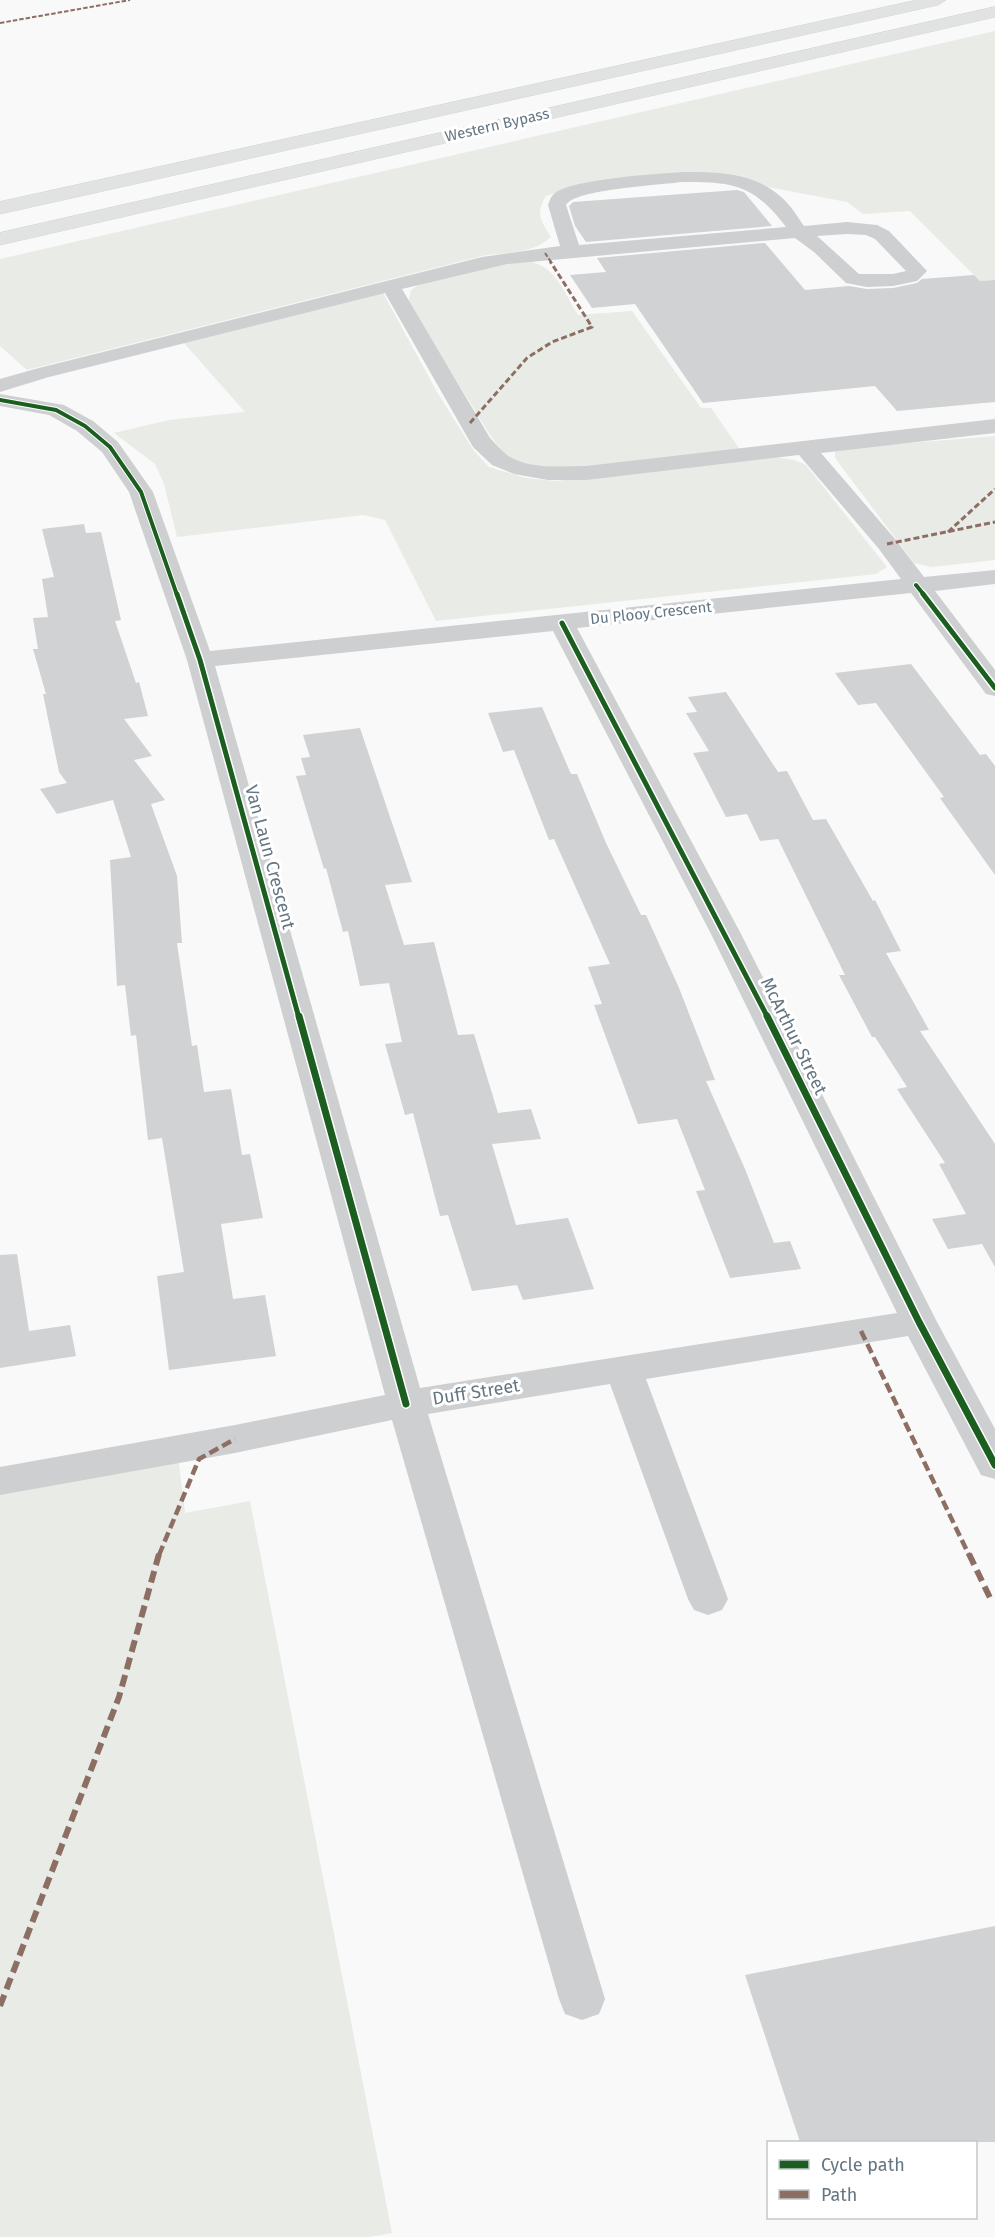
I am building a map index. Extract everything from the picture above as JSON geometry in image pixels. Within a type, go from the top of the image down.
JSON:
[{"type":"highway","name":"Western Bypass","points":[[0,208],[938,0]]},
{"type":"highway","name":"Western Bypass","points":[[0,239],[995,12]]},
{"type":"street","points":[[0,386],[42,373],[507,258],[571,251],[799,232],[847,228],[870,230],[882,235],[916,271],[910,277],[893,280],[853,279],[821,248],[799,232],[775,201],[749,184],[721,177],[681,177],[609,185],[569,193],[560,198],[557,211],[571,251]]},
{"type":"street","points":[[391,287],[481,442],[500,460],[522,469],[548,473],[586,474],[995,426]]},
{"type":"street","name":"Van Laun Crescent","points":[[0,400],[56,410],[85,426],[110,447],[141,492],[200,660],[406,1404],[582,1999]]},
{"type":"street","points":[[805,448],[887,544],[995,688]]},
{"type":"street","name":"Du Plooy Crescent","points":[[200,660],[995,577]]},
{"type":"street","name":"McArthur Street","points":[[562,623],[725,932],[919,1322],[995,1465]]},
{"type":"street","name":"Duff Street","points":[[0,1481],[235,1439],[406,1404],[919,1322]]},
{"type":"street","points":[[622,1368],[708,1599]]},
{"type":"shaded area","points":[[995,31],[995,280],[980,281],[910,211],[863,214],[847,202],[752,184],[735,177],[574,187],[546,196],[540,213],[551,237],[529,249],[486,255],[27,370],[0,346],[0,259]]},
{"type":"shaded area","points":[[522,260],[543,266],[550,272],[562,287],[578,315],[632,311],[701,408],[711,408],[741,451],[589,468],[531,465],[506,454],[492,438],[408,302],[411,290],[424,281]]},
{"type":"shaded area","points":[[382,291],[437,392],[474,451],[489,467],[526,478],[556,481],[775,457],[794,460],[806,465],[887,567],[876,574],[436,621],[385,520],[363,515],[177,537],[164,484],[155,464],[114,433],[169,420],[245,412],[184,343]]},
{"type":"shaded area","points":[[995,436],[995,560],[932,567],[914,563],[835,458],[835,451],[850,448]]},
{"type":"shaded area","points":[[178,1456],[185,1513],[250,1501],[392,2233],[369,2237],[0,2237],[0,1484]]},
{"type":"building","points":[[737,190],[744,192],[772,226],[586,242],[575,226],[569,206],[573,202]]},
{"type":"building","points":[[765,243],[805,290],[849,286],[867,289],[893,288],[917,283],[922,279],[974,275],[980,281],[995,280],[995,402],[897,411],[875,386],[703,403],[635,304],[592,308],[570,275],[606,272],[597,258]]},
{"type":"building","points":[[84,524],[86,533],[101,532],[121,620],[115,621],[136,683],[139,682],[148,716],[124,719],[152,756],[134,760],[165,800],[151,804],[177,876],[182,943],[177,943],[192,1046],[197,1045],[204,1092],[231,1089],[242,1155],[250,1154],[263,1218],[221,1224],[233,1299],[265,1295],[276,1356],[169,1370],[157,1276],[184,1272],[162,1138],[148,1140],[136,1035],[131,1036],[125,985],[117,986],[110,860],[131,857],[113,800],[57,814],[40,789],[67,783],[59,772],[43,694],[46,694],[33,649],[38,649],[33,618],[48,617],[42,579],[54,577],[42,529]]},
{"type":"building","points":[[911,664],[980,755],[986,754],[995,766],[995,875],[940,798],[944,797],[876,703],[858,705],[835,673]]},
{"type":"building","points":[[726,692],[778,772],[787,771],[813,820],[826,819],[873,901],[875,900],[901,951],[886,953],[929,1030],[920,1031],[995,1144],[995,1267],[982,1244],[948,1249],[932,1219],[966,1214],[939,1164],[945,1163],[897,1089],[907,1087],[875,1037],[872,1037],[839,975],[845,975],[778,839],[760,841],[747,814],[726,817],[693,753],[709,751],[686,713],[697,712],[688,697]]},
{"type":"building","points":[[542,707],[571,774],[577,774],[606,843],[641,915],[646,915],[679,988],[715,1080],[706,1081],[745,1169],[774,1243],[790,1241],[801,1269],[730,1278],[696,1191],[705,1190],[677,1119],[638,1124],[594,1005],[602,1004],[588,967],[610,964],[554,839],[549,840],[514,750],[503,752],[488,713]]},
{"type":"building","points":[[360,728],[412,882],[385,885],[404,945],[434,942],[458,1035],[474,1034],[498,1113],[531,1109],[541,1139],[492,1144],[516,1225],[568,1218],[594,1289],[523,1300],[517,1285],[472,1291],[448,1215],[440,1216],[413,1113],[405,1115],[385,1044],[402,1042],[389,983],[360,986],[348,931],[343,932],[326,868],[324,869],[296,776],[306,775],[301,758],[310,757],[303,735]]},
{"type":"building","points":[[17,1254],[29,1331],[70,1325],[76,1356],[0,1368],[0,1255]]},
{"type":"building","points":[[995,1926],[995,2142],[800,2141],[745,1975]]},
{"type":"marked path","points":[[0,23],[130,0]]},
{"type":"marked path","points":[[470,423],[527,358],[552,342],[592,327],[545,253]]},
{"type":"marked path","points":[[948,532],[995,489]]},
{"type":"marked path","points":[[887,544],[995,522]]},
{"type":"marked path","points":[[861,1331],[992,1602]]},
{"type":"marked path","points":[[0,2006],[119,1697],[161,1548],[199,1459],[235,1439]]},
{"type":"cycle path","points":[[0,400],[56,410],[85,426],[110,447],[141,492],[200,660],[406,1404]]},
{"type":"cycle path","points":[[916,585],[995,688]]},
{"type":"cycle path","points":[[562,623],[725,932],[919,1322],[995,1465]]}]
